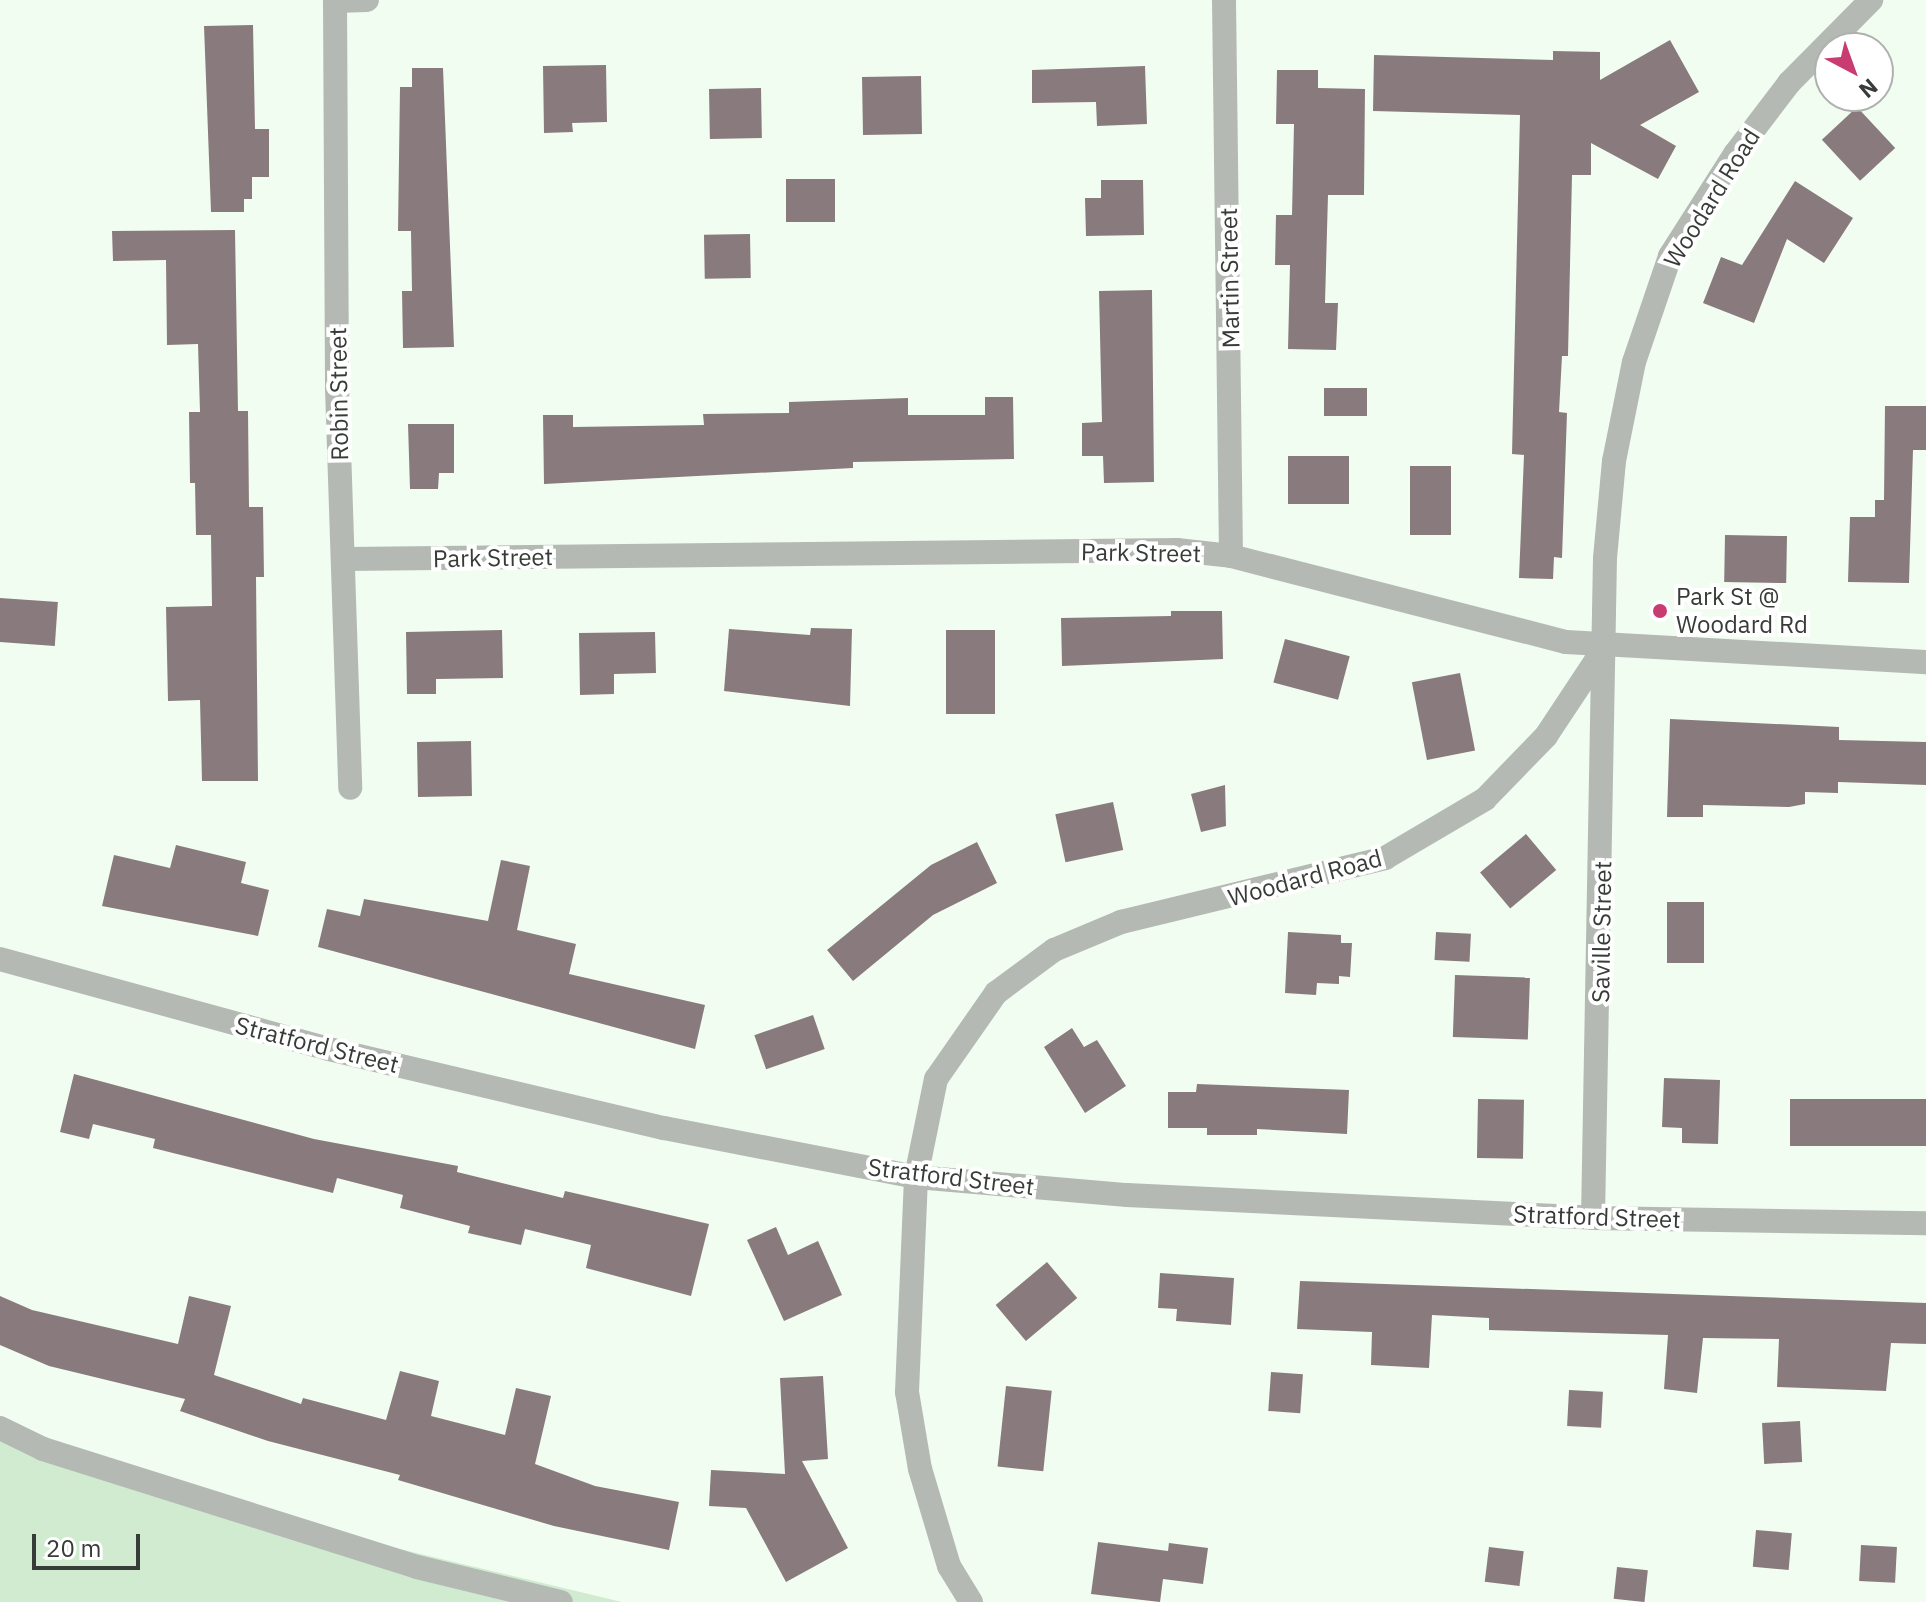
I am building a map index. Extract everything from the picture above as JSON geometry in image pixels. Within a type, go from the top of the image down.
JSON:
[{"type":"street","points":[[335,0],[367,0]]},
{"type":"street","name":"Robin Street","points":[[335,0],[337,388],[345,559],[350,788]]},
{"type":"street","name":"Martin Street","points":[[1224,0],[1231,556]]},
{"type":"street","name":"Woodard Road","points":[[971,1602],[949,1566],[924,1483],[907,1392],[916,1177],[936,1079],[996,993],[1054,950],[1121,922],[1385,858],[1485,799],[1546,736],[1605,647],[1614,461],[1634,362],[1670,256],[1789,83],[1871,0]]},
{"type":"street","name":"Park Street","points":[[345,559],[1177,550],[1231,556],[1519,633],[1605,647],[1926,662]]},
{"type":"street","name":"Saville Street","points":[[1593,1218],[1605,647]]},
{"type":"street","name":"Stratford Street","points":[[0,959],[375,1060],[664,1128],[916,1177],[1127,1195],[1593,1218],[1926,1223]]},
{"type":"street","points":[[0,1428],[43,1449],[417,1567],[561,1602]]},
{"type":"green space","points":[[0,1421],[139,1487],[622,1602],[0,1602]]},
{"type":"building","points":[[253,25],[255,129],[269,129],[269,177],[252,177],[252,199],[244,199],[244,212],[211,212],[204,26]]},
{"type":"building","points":[[1670,40],[1699,92],[1640,125],[1676,146],[1658,179],[1591,143],[1591,175],[1572,175],[1568,356],[1562,356],[1559,412],[1567,413],[1562,558],[1554,557],[1553,579],[1519,578],[1524,455],[1512,454],[1520,115],[1373,111],[1374,55],[1553,60],[1553,51],[1600,52],[1600,80]]},
{"type":"building","points":[[606,65],[607,122],[572,123],[573,132],[544,133],[543,66]]},
{"type":"building","points":[[1145,66],[1147,124],[1097,126],[1096,102],[1032,103],[1032,70]]},
{"type":"building","points":[[412,68],[443,68],[454,347],[403,348],[402,291],[412,291],[411,231],[398,231],[400,87],[412,87]]},
{"type":"building","points":[[1277,70],[1318,70],[1318,88],[1365,89],[1364,195],[1328,195],[1325,303],[1338,303],[1336,350],[1288,349],[1290,265],[1275,265],[1276,215],[1292,215],[1294,124],[1276,124]]},
{"type":"building","points":[[921,76],[922,134],[863,135],[862,77]]},
{"type":"building","points":[[761,88],[762,138],[710,139],[709,89]]},
{"type":"building","points":[[1852,112],[1862,112],[1895,148],[1860,181],[1822,140]]},
{"type":"building","points":[[786,179],[835,179],[835,222],[786,222]]},
{"type":"building","points":[[1101,180],[1143,180],[1144,235],[1086,236],[1085,198],[1101,198]]},
{"type":"building","points":[[1795,181],[1853,218],[1824,263],[1787,239],[1754,323],[1703,303],[1721,257],[1742,265]]},
{"type":"building","points":[[235,230],[238,411],[248,411],[249,507],[263,507],[264,577],[256,577],[258,781],[202,781],[200,700],[168,701],[166,607],[212,606],[211,535],[196,535],[195,483],[190,483],[189,412],[200,412],[198,344],[167,345],[166,260],[113,261],[112,231]]},
{"type":"building","points":[[750,234],[751,278],[705,279],[704,235]]},
{"type":"building","points":[[1152,290],[1154,482],[1104,483],[1103,456],[1082,456],[1082,423],[1102,422],[1099,291]]},
{"type":"building","points":[[1324,388],[1367,388],[1367,416],[1324,416]]},
{"type":"building","points":[[985,397],[1013,397],[1014,459],[853,462],[853,468],[544,484],[543,415],[573,415],[573,427],[704,425],[703,414],[789,413],[789,402],[908,398],[908,415],[985,415]]},
{"type":"building","points":[[1885,406],[1926,406],[1926,450],[1913,450],[1909,583],[1848,582],[1850,517],[1875,517],[1875,500],[1884,500]]},
{"type":"building","points":[[408,424],[454,424],[454,473],[439,473],[438,489],[410,489]]},
{"type":"building","points":[[1288,456],[1349,456],[1349,504],[1288,504]]},
{"type":"building","points":[[1410,466],[1451,466],[1451,535],[1410,535]]},
{"type":"building","points":[[1725,535],[1787,536],[1786,583],[1724,582]]},
{"type":"building","points":[[0,598],[58,602],[55,646],[0,642]]},
{"type":"building","points":[[1171,611],[1222,611],[1223,659],[1062,666],[1061,618],[1171,616]]},
{"type":"building","points":[[811,628],[852,629],[850,706],[724,691],[729,629],[810,635]]},
{"type":"building","points":[[502,630],[503,678],[436,679],[436,694],[407,694],[406,632]]},
{"type":"building","points":[[946,630],[995,630],[995,714],[946,714]]},
{"type":"building","points":[[655,632],[656,673],[614,674],[614,694],[580,695],[579,633]]},
{"type":"building","points":[[1285,639],[1350,656],[1338,700],[1273,682]]},
{"type":"building","points":[[1460,673],[1475,751],[1427,760],[1412,682]]},
{"type":"building","points":[[1670,719],[1839,727],[1839,740],[1926,742],[1926,785],[1838,782],[1838,793],[1805,792],[1805,804],[1789,807],[1703,805],[1703,817],[1667,817]]},
{"type":"building","points":[[471,741],[472,796],[418,797],[417,742]]},
{"type":"building","points":[[1225,785],[1226,826],[1201,832],[1191,794]]},
{"type":"building","points":[[1113,802],[1123,850],[1065,862],[1055,814]]},
{"type":"building","points":[[1526,834],[1556,870],[1510,909],[1480,873]]},
{"type":"building","points":[[977,842],[997,883],[933,915],[853,981],[827,950],[931,865]]},
{"type":"building","points":[[176,845],[246,862],[241,883],[269,890],[258,936],[102,906],[114,855],[170,868]]},
{"type":"building","points":[[501,860],[530,866],[517,930],[576,944],[569,974],[705,1005],[695,1049],[318,947],[327,909],[360,916],[364,899],[488,921]]},
{"type":"building","points":[[1667,902],[1704,902],[1704,963],[1667,963]]},
{"type":"building","points":[[1288,932],[1341,935],[1341,943],[1352,943],[1350,977],[1339,976],[1339,984],[1317,983],[1316,995],[1285,993]]},
{"type":"building","points":[[1436,932],[1471,934],[1469,962],[1435,960]]},
{"type":"building","points":[[1455,975],[1530,978],[1528,1040],[1453,1037]]},
{"type":"building","points":[[813,1015],[825,1049],[766,1069],[754,1035]]},
{"type":"building","points":[[1072,1028],[1084,1047],[1097,1040],[1126,1086],[1085,1113],[1044,1047]]},
{"type":"building","points":[[74,1074],[314,1139],[458,1166],[457,1172],[563,1198],[565,1191],[709,1224],[691,1296],[586,1268],[591,1245],[525,1229],[521,1245],[468,1233],[470,1226],[400,1208],[403,1195],[337,1178],[333,1193],[153,1148],[155,1139],[93,1124],[89,1139],[60,1132]]},
{"type":"building","points":[[1664,1078],[1720,1080],[1718,1144],[1682,1143],[1682,1128],[1662,1127]]},
{"type":"building","points":[[1197,1084],[1349,1090],[1347,1134],[1257,1129],[1257,1135],[1207,1135],[1207,1128],[1168,1128],[1168,1092],[1196,1092]]},
{"type":"building","points":[[1478,1099],[1524,1100],[1523,1159],[1477,1158]]},
{"type":"building","points":[[1790,1099],[1926,1099],[1926,1146],[1790,1146]]},
{"type":"building","points":[[776,1227],[788,1255],[818,1241],[842,1295],[784,1321],[747,1240]]},
{"type":"building","points":[[1047,1262],[1077,1298],[1026,1341],[996,1305]]},
{"type":"building","points":[[1160,1273],[1234,1278],[1231,1325],[1176,1321],[1177,1309],[1158,1308]]},
{"type":"building","points":[[1300,1281],[1926,1303],[1926,1344],[1891,1343],[1886,1391],[1777,1387],[1779,1339],[1703,1338],[1697,1393],[1664,1389],[1668,1335],[1489,1330],[1489,1318],[1432,1315],[1429,1368],[1371,1365],[1372,1332],[1297,1329]]},
{"type":"building","points":[[0,1296],[32,1310],[178,1344],[189,1296],[231,1306],[214,1375],[301,1404],[303,1398],[386,1420],[400,1371],[439,1381],[431,1416],[505,1435],[516,1388],[551,1396],[535,1464],[595,1486],[679,1502],[669,1550],[554,1526],[398,1480],[400,1475],[268,1441],[180,1411],[185,1399],[49,1366],[0,1345]]},
{"type":"building","points":[[1271,1372],[1303,1374],[1300,1413],[1268,1411]]},
{"type":"building","points":[[823,1376],[828,1459],[802,1461],[848,1548],[786,1582],[746,1508],[709,1506],[711,1470],[785,1474],[780,1378]]},
{"type":"building","points":[[1006,1386],[1052,1391],[1043,1471],[998,1467]]},
{"type":"building","points":[[1569,1390],[1603,1392],[1601,1428],[1567,1426]]},
{"type":"building","points":[[1800,1421],[1802,1462],[1764,1464],[1762,1423]]},
{"type":"building","points":[[1756,1530],[1792,1533],[1789,1570],[1753,1567]]},
{"type":"building","points":[[1098,1542],[1168,1551],[1169,1543],[1208,1548],[1203,1584],[1163,1579],[1160,1602],[1091,1594]]},
{"type":"building","points":[[1861,1545],[1897,1547],[1895,1583],[1859,1581]]},
{"type":"building","points":[[1489,1547],[1524,1551],[1519,1586],[1485,1582]]},
{"type":"building","points":[[1617,1567],[1648,1570],[1644,1602],[1614,1599]]},
{"type":"place","name":"Park St @ Woodard Rd","points":[[1660,611]]}]
